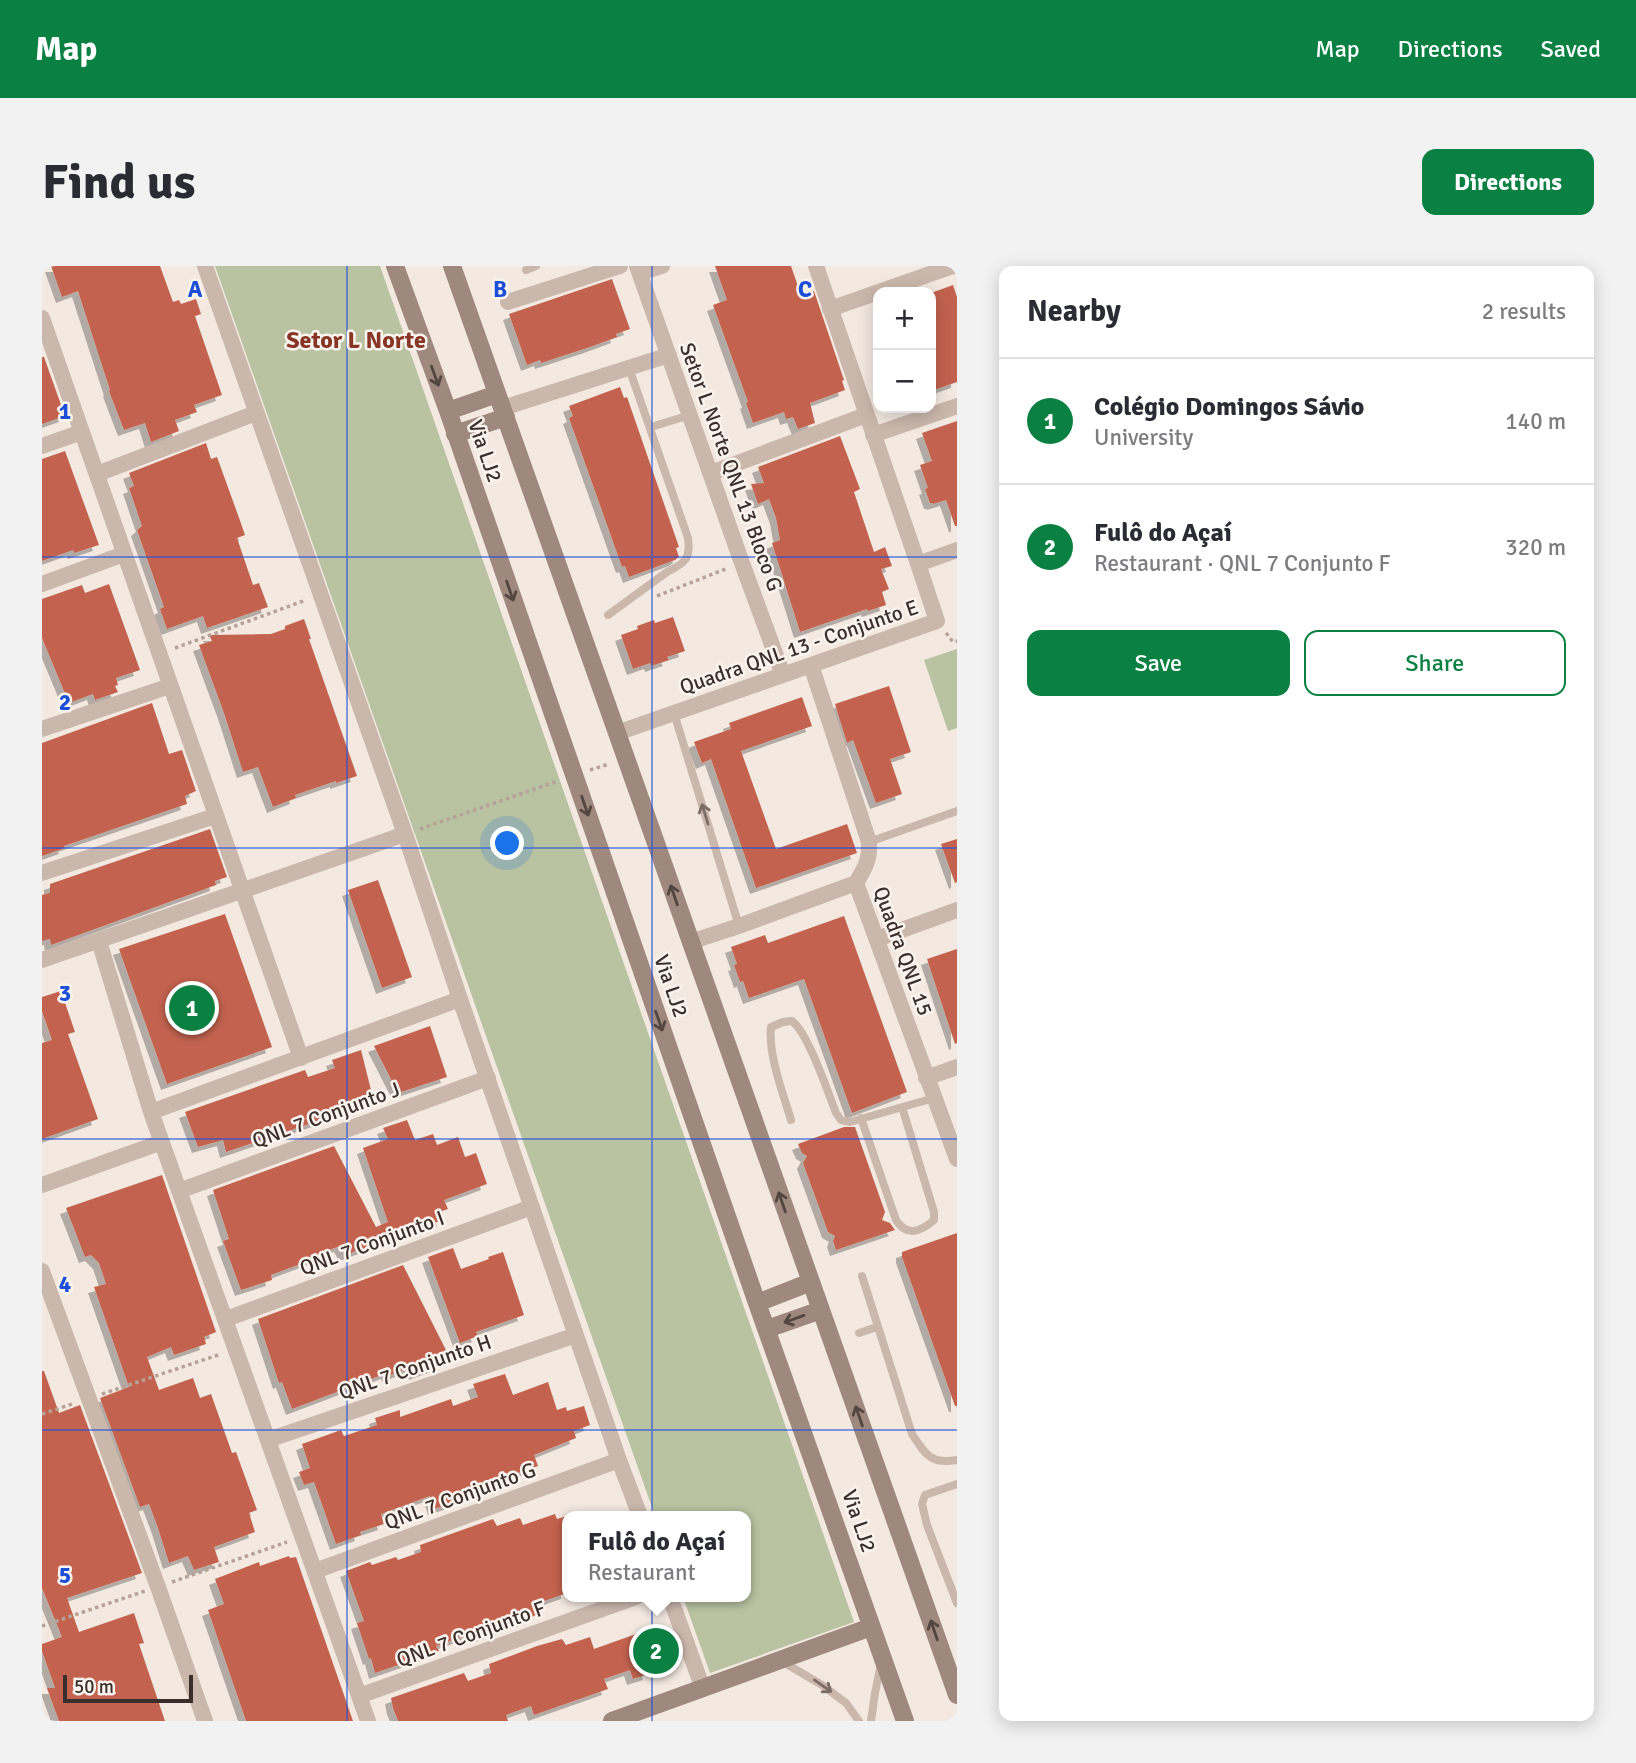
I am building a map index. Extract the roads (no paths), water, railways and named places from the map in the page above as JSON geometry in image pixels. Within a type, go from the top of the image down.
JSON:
[{"type":"main road","name":"Via LJ2","points":[[395,266],[905,1721]]},
{"type":"main road","name":"Via LJ2","points":[[452,266],[957,1695]]},
{"type":"main road","points":[[447,411],[502,406]]},
{"type":"main road","points":[[455,434],[502,406]]},
{"type":"main road","points":[[757,1303],[811,1282]]},
{"type":"main road","points":[[767,1329],[821,1310]]},
{"type":"main road","points":[[612,1721],[871,1627]]},
{"type":"street","points":[[205,266],[321,594],[412,832],[460,999],[638,1511]]},
{"type":"street","points":[[508,302],[620,266]]},
{"type":"street","name":"Setor L Norte QNL 13 Bloco G","points":[[662,266],[638,270],[783,675]]},
{"type":"street","points":[[816,266],[918,564]]},
{"type":"street","points":[[830,309],[953,266]]},
{"type":"street","points":[[42,318],[301,1058]]},
{"type":"street","points":[[502,406],[669,355]]},
{"type":"street","points":[[873,435],[957,407]]},
{"type":"street","points":[[97,474],[256,413]]},
{"type":"street","points":[[711,472],[866,415]]},
{"type":"street","points":[[42,446],[82,432]]},
{"type":"street","name":"Quadra QNL 13 - Conjunto E","points":[[617,733],[937,621],[918,564],[957,550]]},
{"type":"street","points":[[42,584],[124,554]]},
{"type":"street","points":[[811,665],[869,842],[867,864],[856,883]]},
{"type":"street","points":[[42,729],[170,685]]},
{"type":"street","points":[[42,873],[215,816]]},
{"type":"street","points":[[42,960],[412,832]]},
{"type":"street","name":"Quadra QNL 15","points":[[691,942],[856,883],[957,1159]]},
{"type":"street","points":[[877,939],[957,910]]},
{"type":"street","points":[[99,941],[151,1112],[368,1721]]},
{"type":"street","points":[[151,1112],[460,999]]},
{"type":"street","points":[[926,1078],[957,1067]]},
{"type":"street","name":"QNL 7 Conjunto J","points":[[179,1191],[488,1078]]},
{"type":"street","points":[[42,1185],[162,1142]]},
{"type":"street","name":"QNL 7 Conjunto I","points":[[226,1319],[532,1207]]},
{"type":"street","points":[[42,1271],[205,1721]]},
{"type":"street","name":"QNL 7 Conjunto H","points":[[268,1440],[576,1335]]},
{"type":"street","name":"QNL 7 Conjunto G","points":[[316,1570],[619,1460]]},
{"type":"street","name":"QNL 7 Conjunto F","points":[[359,1696],[622,1602]]},
{"type":"street","points":[[672,1602],[703,1689]]},
{"type":"lane","points":[[526,270],[536,266]]},
{"type":"lane","points":[[608,615],[686,560],[690,551],[651,427],[629,368]]},
{"type":"lane","points":[[651,427],[690,415]]},
{"type":"lane","points":[[674,713],[739,926]]},
{"type":"lane","points":[[869,842],[957,811]]},
{"type":"lane","points":[[791,1120],[773,1057],[770,1032],[771,1027],[783,1022],[792,1021],[798,1026],[841,1120],[850,1122],[934,1098]]},
{"type":"lane","points":[[861,1118],[896,1220],[902,1229],[909,1232],[927,1226],[934,1220],[934,1212],[902,1107]]},
{"type":"lane","points":[[862,1276],[912,1434],[924,1453],[934,1460],[957,1460]]},
{"type":"lane","points":[[859,1333],[877,1327]]},
{"type":"lane","points":[[957,1484],[925,1495],[922,1504],[927,1525],[957,1603]]},
{"type":"lane","points":[[871,1721],[874,1693],[883,1658]]},
{"type":"lane","points":[[780,1660],[846,1703],[859,1721]]},
{"type":"place","name":"Colégio Domingos Sávio","points":[[192,1008]]},
{"type":"place","name":"Fulô do Açaí","points":[[656,1651]]},
{"type":"district","name":"Setor L Norte","points":[[356,340]]}]
